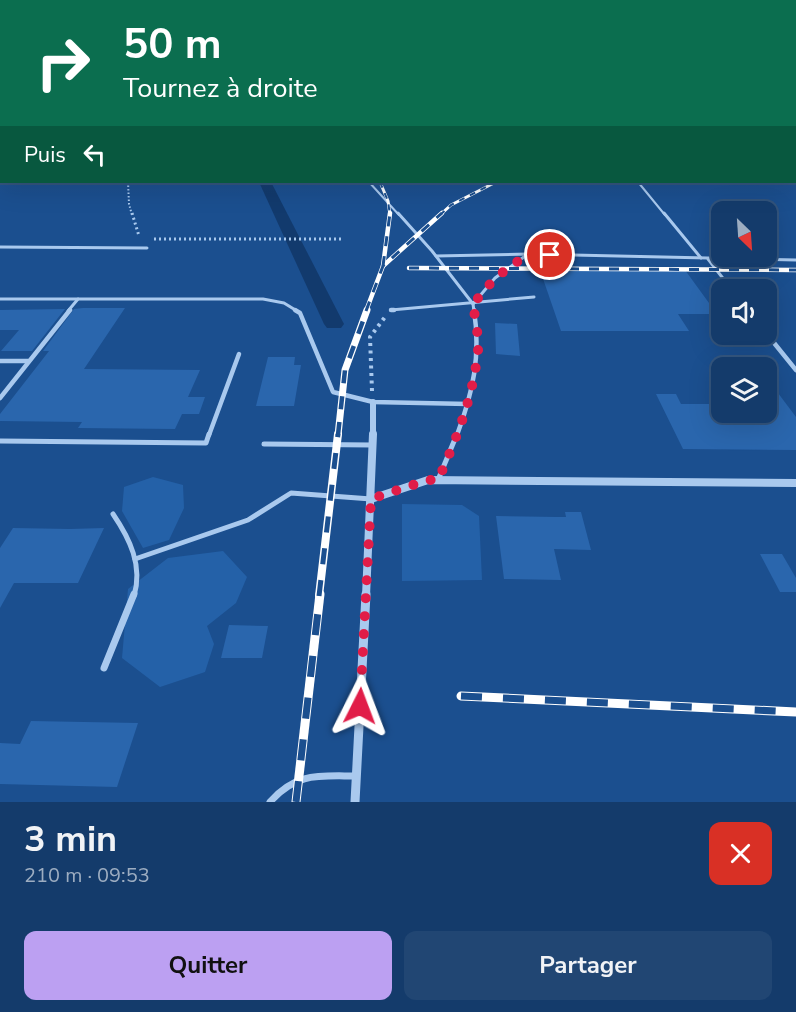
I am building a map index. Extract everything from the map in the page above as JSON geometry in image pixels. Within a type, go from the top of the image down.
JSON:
[{"type":"street","points":[[355,802],[371,499],[373,402]]},
{"type":"street","points":[[371,499],[428,480],[796,483]]},
{"type":"lane","points":[[370,183],[436,256],[473,304],[478,349],[468,404],[461,428],[438,480]]},
{"type":"lane","points":[[639,183],[702,258]]},
{"type":"lane","points":[[0,247],[147,248]]},
{"type":"lane","points":[[436,256],[528,254],[796,260]]},
{"type":"lane","points":[[473,304],[495,278],[528,254]]},
{"type":"lane","points":[[708,258],[724,279]]},
{"type":"lane","points":[[391,310],[415,306],[473,304],[534,297]]},
{"type":"lane","points":[[0,299],[263,299],[284,303],[300,313],[333,392],[373,402],[468,404]]},
{"type":"lane","points":[[0,398],[78,300]]},
{"type":"lane","points":[[776,345],[796,370]]},
{"type":"lane","points":[[0,441],[206,443],[239,354]]},
{"type":"lane","points":[[0,361],[28,362]]},
{"type":"lane","points":[[264,444],[372,445]]},
{"type":"lane","points":[[135,559],[248,520],[291,493],[371,499]]},
{"type":"lane","points":[[104,668],[137,587],[135,559],[124,530],[113,514]]},
{"type":"lane","points":[[270,802],[279,789],[299,777],[357,776]]},
{"type":"path","points":[[128,183],[129,204],[140,238]]},
{"type":"path","points":[[152,238],[344,239]]},
{"type":"path","points":[[373,402],[370,337],[391,310]]},
{"type":"shaded area","points":[[153,477],[183,485],[184,508],[169,540],[143,548],[122,511],[124,487]]},
{"type":"shaded area","points":[[402,504],[462,505],[479,516],[482,580],[402,581]]},
{"type":"shaded area","points":[[223,551],[247,577],[236,603],[207,626],[214,644],[205,672],[160,687],[122,658],[128,589],[168,558]]},
{"type":"building","points":[[540,270],[685,270],[711,306],[711,314],[678,314],[689,331],[561,331]]},
{"type":"building","points":[[125,308],[84,369],[200,370],[188,397],[205,397],[199,414],[182,414],[175,429],[78,428],[82,422],[0,421],[0,414],[49,351],[43,351],[74,309]]},
{"type":"building","points":[[65,309],[32,351],[1,351],[19,330],[0,330],[0,310]]},
{"type":"building","points":[[495,323],[517,324],[520,356],[496,354]]},
{"type":"building","points":[[268,357],[295,357],[294,365],[301,365],[294,406],[256,406]]},
{"type":"building","points":[[777,392],[796,417],[796,450],[683,449],[656,394],[676,394],[681,404],[711,404],[711,423],[777,423]]},
{"type":"building","points":[[565,512],[581,512],[591,550],[554,549],[561,580],[504,579],[496,516],[566,517]]},
{"type":"building","points":[[13,528],[104,528],[78,583],[14,583],[0,608],[0,548]]},
{"type":"building","points":[[760,554],[782,554],[796,578],[796,592],[780,592]]},
{"type":"building","points":[[229,625],[268,626],[262,658],[221,658]]},
{"type":"building","points":[[31,721],[138,723],[117,787],[0,784],[0,743],[20,744]]},
{"type":"waterway","points":[[265,183],[334,324]]},
{"type":"railway","points":[[380,183],[388,201],[390,214]]},
{"type":"railway","points":[[440,215],[451,205],[494,183]]},
{"type":"railway","points":[[383,266],[442,213]]},
{"type":"railway","points":[[383,266],[390,214]]},
{"type":"railway","points":[[366,311],[383,266]]},
{"type":"railway","points":[[409,268],[796,270]]},
{"type":"railway","points":[[338,435],[345,370],[367,310]]},
{"type":"railway","points":[[319,596],[338,434]]},
{"type":"railway","points":[[296,802],[320,594]]},
{"type":"railway","points":[[461,696],[796,712]]},
{"type":"route","points":[[360,706],[371,499],[428,480],[438,480],[461,428],[468,404],[478,349],[473,304],[495,278],[528,254],[550,255]]}]
